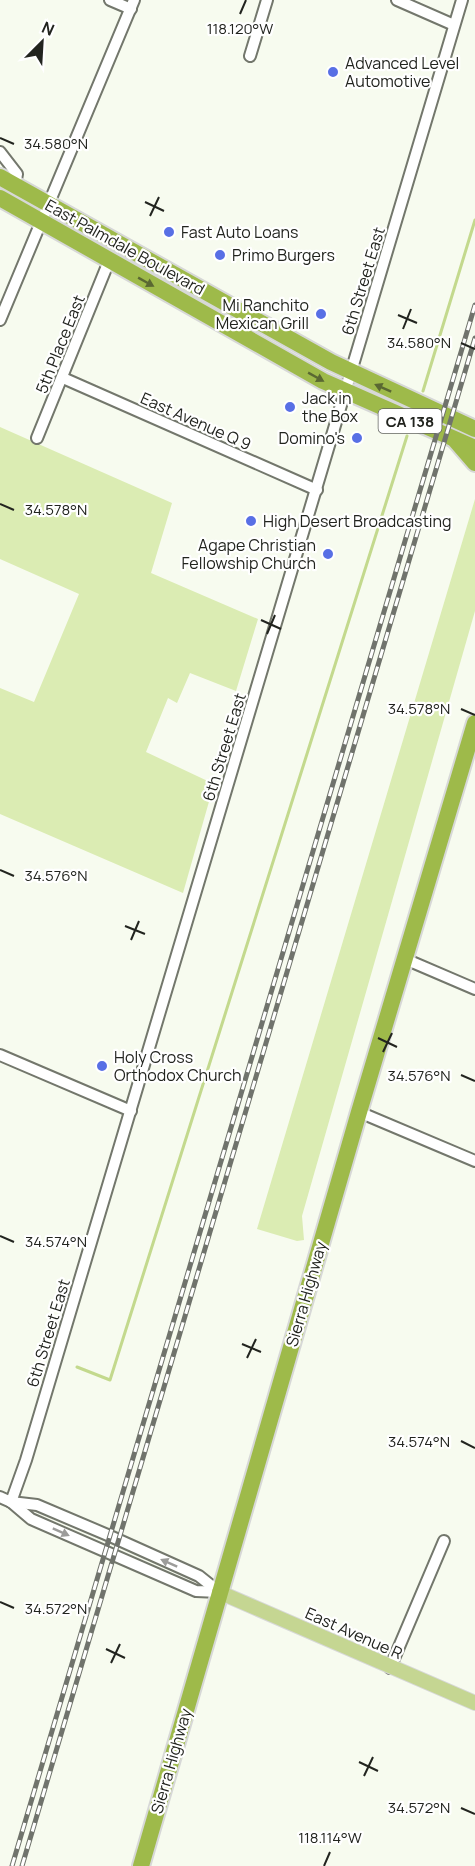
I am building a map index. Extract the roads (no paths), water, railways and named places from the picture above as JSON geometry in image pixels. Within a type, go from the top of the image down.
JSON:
[{"type":"highway","name":"East Palmdale Boulevard","points":[[0,177],[351,372],[475,429]]},
{"type":"highway","name":"East Palmdale Boulevard","points":[[0,198],[345,392],[475,448]]},
{"type":"highway","points":[[456,440],[475,464]]},
{"type":"highway","name":"Sierra Highway","points":[[141,1866],[359,1112],[475,723]]},
{"type":"main road","name":"East Avenue R","points":[[219,1592],[475,1703]]},
{"type":"street","points":[[0,320],[133,4],[110,0]]},
{"type":"street","points":[[250,56],[267,0]]},
{"type":"street","points":[[397,0],[454,25]]},
{"type":"street","name":"6th Street East","points":[[11,1502],[131,1111],[462,0]]},
{"type":"street","points":[[0,152],[18,174],[15,186]]},
{"type":"street","name":"5th Place East","points":[[37,438],[109,261]]},
{"type":"street","name":"East Avenue Q 9","points":[[63,378],[316,490]]},
{"type":"street","points":[[405,959],[475,989]]},
{"type":"street","points":[[0,1055],[131,1111]]},
{"type":"street","points":[[359,1112],[475,1161]]},
{"type":"street","name":"East Avenue R","points":[[0,1497],[11,1502],[31,1519],[165,1578],[196,1591],[219,1592]]},
{"type":"street","points":[[390,1668],[444,1541]]},
{"type":"waterway","points":[[423,391],[475,220]]},
{"type":"waterway","points":[[77,1367],[110,1380],[407,436]]},
{"type":"railway","points":[[12,1866],[475,305]]},
{"type":"railway","points":[[22,1866],[475,338]]},
{"type":"place","name":"Advanced Level Automotive","points":[[333,72]]},
{"type":"place","name":"Fast Auto Loans","points":[[169,232]]},
{"type":"place","name":"Primo Burgers","points":[[220,255]]},
{"type":"place","name":"Mi Ranchito Mexican Grill","points":[[321,314]]},
{"type":"place","name":"Jack in the Box","points":[[290,407]]},
{"type":"place","name":"Domino's","points":[[357,438]]},
{"type":"place","name":"High Desert Broadcasting","points":[[251,521]]},
{"type":"place","name":"Agape Christian Fellowship Church","points":[[328,554]]},
{"type":"place","name":"Holy Cross Orthodox Church","points":[[102,1066]]}]
